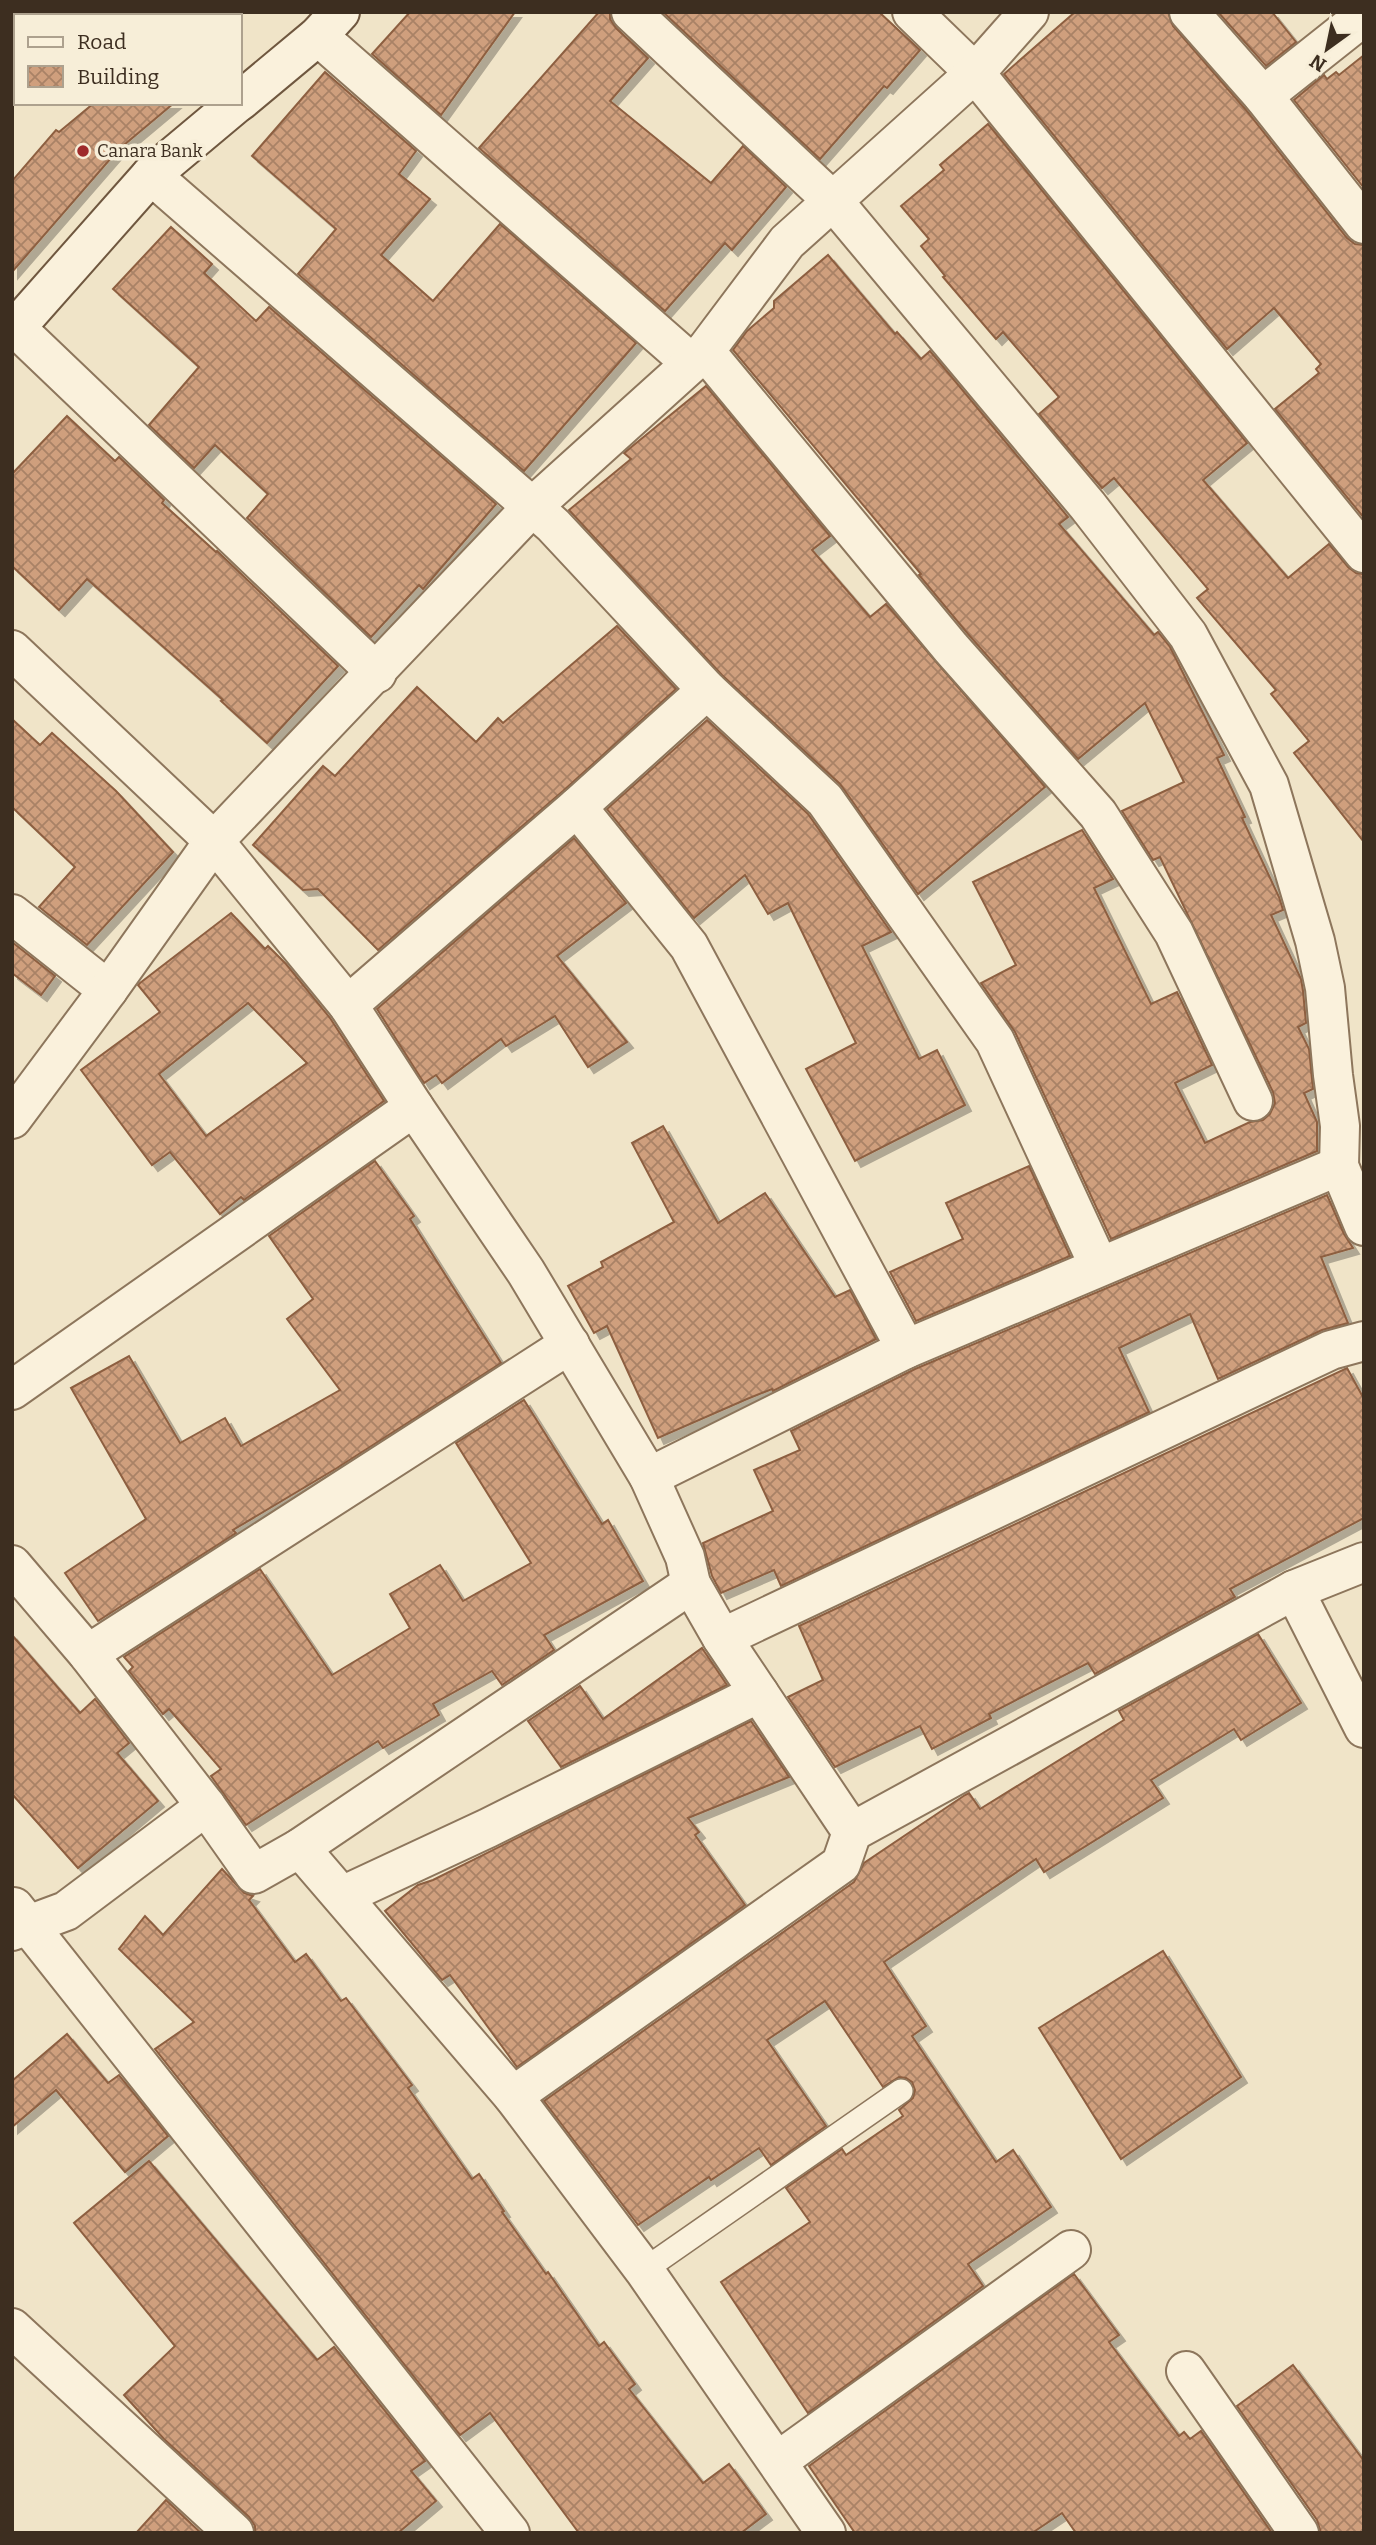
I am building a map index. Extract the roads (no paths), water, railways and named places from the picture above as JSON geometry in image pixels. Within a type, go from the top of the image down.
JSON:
[{"type":"street","points":[[631,12],[834,202],[1088,506],[1188,635],[1269,785],[1315,941],[1325,988],[1348,1068],[1340,1126],[1339,1166],[1364,1226]]},
{"type":"street","points":[[912,12],[975,73],[1364,553]]},
{"type":"street","points":[[12,1119],[214,841],[532,508],[698,357],[788,243],[975,73],[1029,12]]},
{"type":"street","points":[[1189,12],[1263,96],[1364,224]]},
{"type":"street","points":[[1263,96],[1364,16]]},
{"type":"street","points":[[242,95],[329,24],[698,357],[1098,814],[1174,933],[1253,1101]]},
{"type":"street","points":[[230,105],[150,175],[14,330],[377,673]]},
{"type":"street","points":[[150,175],[553,525],[707,690],[825,800],[995,1041],[1099,1266]]},
{"type":"street","points":[[12,649],[214,841],[348,1006],[526,1272],[570,1344],[649,1477],[685,1558],[691,1584],[722,1638],[852,1832]]},
{"type":"street","points":[[348,1006],[707,690]]},
{"type":"street","points":[[577,807],[689,946],[906,1349]]},
{"type":"street","points":[[12,914],[108,990]]},
{"type":"street","points":[[12,1390],[414,1107]]},
{"type":"street","points":[[649,1477],[906,1349],[1339,1166]]},
{"type":"street","points":[[722,1638],[1331,1350],[1364,1341]]},
{"type":"street","points":[[88,1654],[570,1344]]},
{"type":"street","points":[[513,2096],[841,1864],[852,1832],[1294,1590],[1364,1562]]},
{"type":"street","points":[[12,1565],[88,1654],[206,1806],[254,1874],[300,1847],[691,1584]]},
{"type":"street","points":[[1294,1590],[1364,1728]]},
{"type":"street","points":[[342,1896],[465,1839],[759,1693]]},
{"type":"street","points":[[206,1806],[66,1911],[18,1920],[510,2533]]},
{"type":"street","points":[[300,1847],[513,2096],[644,2270],[826,2533]]},
{"type":"street","points":[[778,2461],[1070,2250]]},
{"type":"street","points":[[12,2328],[234,2533]]},
{"type":"street","points":[[1186,2371],[1299,2533]]},
{"type":"lane","points":[[644,2270],[901,2091]]},
{"type":"place","name":"Canara Bank","points":[[83,151]]}]
